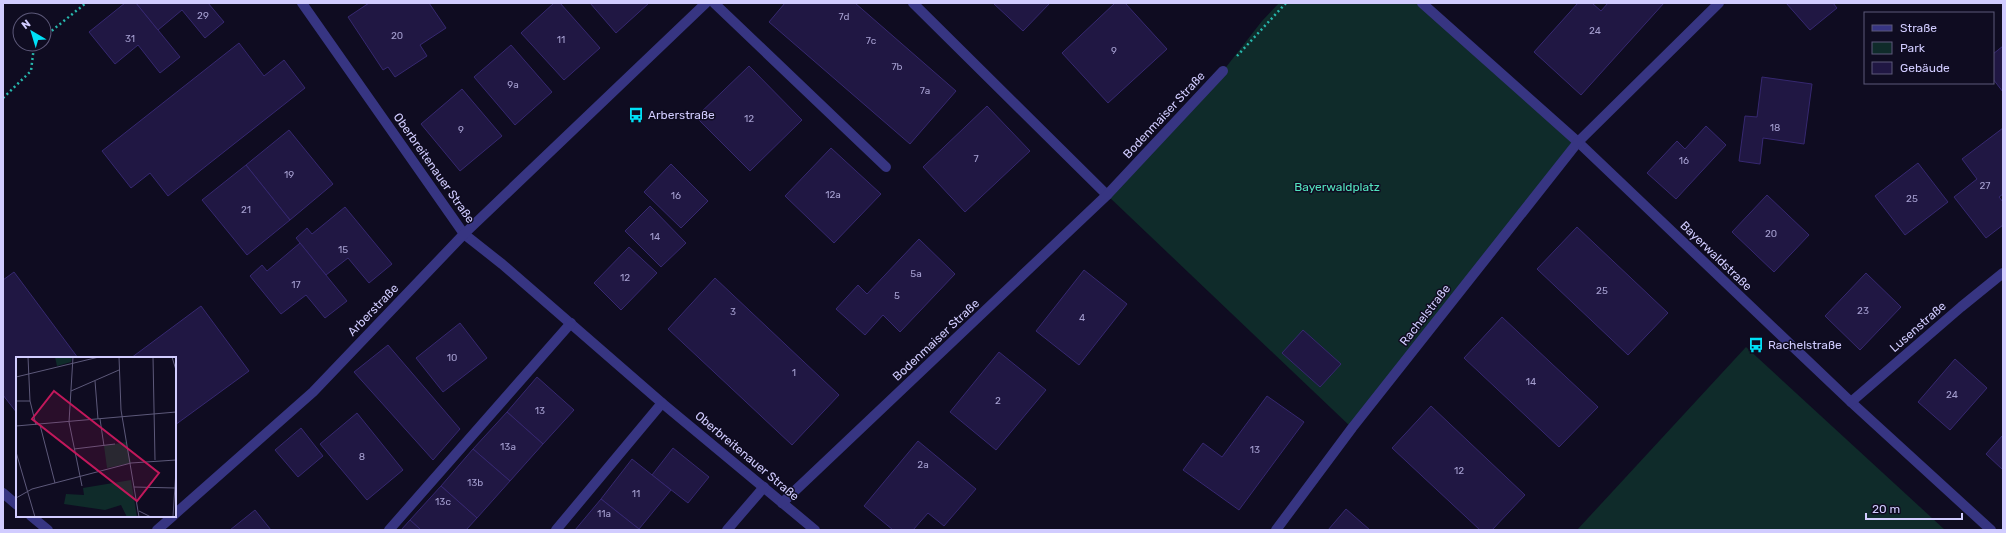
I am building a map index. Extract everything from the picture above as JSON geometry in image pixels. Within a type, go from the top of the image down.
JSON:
[{"type":"street","name":"Oberbreitenauer Straße","points":[[302,3],[464,234],[814,530]]},
{"type":"street","name":"Arberstraße","points":[[176,513],[313,392],[464,234],[706,3]]},
{"type":"street","points":[[714,3],[886,167]]},
{"type":"street","points":[[914,3],[1107,195]]},
{"type":"street","name":"Bayerwaldstraße","points":[[1422,3],[1578,142],[1851,402],[1991,530]]},
{"type":"street","name":"Rachelstraße","points":[[1276,530],[1352,428],[1578,142],[1719,3]]},
{"type":"street","name":"Bodenmaiser Straße","points":[[782,503],[1107,195],[1223,71]]},
{"type":"street","name":"Lusenstraße","points":[[1851,402],[1961,306],[2003,273]]},
{"type":"street","points":[[389,530],[570,324]]},
{"type":"street","points":[[556,530],[662,403]]},
{"type":"street","points":[[727,530],[764,487]]},
{"type":"street","points":[[3,493],[16,504]]},
{"type":"street","points":[[32,517],[48,530]]},
{"type":"street","points":[[157,530],[171,517]]},
{"type":"path","points":[[52,31],[86,3]]},
{"type":"path","points":[[1223,71],[1286,3]]},
{"type":"path","points":[[3,98],[31,71],[33,52]]},
{"type":"green space","name":"Bayerwaldplatz","points":[[1279,3],[1422,3],[1578,142],[1352,428],[1107,195],[1223,71],[1262,21]]},
{"type":"green space","points":[[1746,347],[1945,530],[1577,530]]},
{"type":"building","points":[[125,3],[136,3],[180,57],[160,73],[138,45],[115,64],[89,32]]},
{"type":"building","points":[[136,3],[208,3],[224,22],[205,38],[182,10],[158,30]]},
{"type":"building","points":[[369,3],[429,3],[446,28],[420,45],[427,56],[395,77],[388,67],[383,70],[348,17]]},
{"type":"building","points":[[554,3],[560,3],[600,48],[564,80],[521,33]]},
{"type":"building","points":[[590,3],[649,3],[616,33]]},
{"type":"building","points":[[785,3],[855,3],[956,91],[910,144],[769,22]]},
{"type":"building","points":[[993,3],[1050,3],[1023,31]]},
{"type":"building","points":[[1115,3],[1125,3],[1167,49],[1108,103],[1062,53]]},
{"type":"building","points":[[1578,3],[1592,3],[1601,11],[1608,3],[1664,3],[1581,95],[1534,52]]},
{"type":"building","points":[[1786,3],[1833,3],[1837,8],[1810,30]]},
{"type":"building","points":[[239,43],[264,76],[284,60],[305,88],[168,196],[150,173],[131,188],[102,151]]},
{"type":"building","points":[[511,45],[552,92],[515,125],[474,77]]},
{"type":"building","points":[[2003,46],[2003,92],[1994,80],[1994,53]]},
{"type":"building","points":[[749,66],[802,120],[750,171],[696,117]]},
{"type":"building","points":[[1762,77],[1812,84],[1804,144],[1763,138],[1760,164],[1739,161],[1745,116],[1757,117]]},
{"type":"building","points":[[462,89],[502,136],[460,171],[421,124]]},
{"type":"building","points":[[987,106],[1030,151],[965,212],[923,167]]},
{"type":"building","points":[[1706,126],[1726,145],[1676,199],[1647,173],[1677,141],[1685,149]]},
{"type":"building","points":[[2003,128],[2003,194],[1999,197],[2003,202],[2003,225],[1986,238],[1954,197],[1977,179],[1962,159]]},
{"type":"building","points":[[289,130],[333,184],[290,220],[246,165]]},
{"type":"building","points":[[831,148],[881,194],[834,243],[785,196]]},
{"type":"building","points":[[1918,163],[1948,202],[1905,235],[1875,196]]},
{"type":"building","points":[[671,164],[708,201],[681,228],[644,192]]},
{"type":"building","points":[[246,165],[290,220],[247,255],[202,200]]},
{"type":"building","points":[[1767,195],[1809,235],[1774,272],[1732,232]]},
{"type":"building","points":[[650,206],[686,243],[661,267],[625,231]]},
{"type":"building","points":[[345,207],[392,264],[369,283],[348,258],[326,275],[296,238],[307,228],[312,234]]},
{"type":"building","points":[[1577,227],[1668,313],[1628,355],[1537,269]]},
{"type":"building","points":[[919,239],[955,274],[900,332],[883,315],[865,335],[836,309],[858,285],[867,294]]},
{"type":"building","points":[[300,243],[347,301],[325,318],[306,295],[281,314],[250,276],[262,265],[267,271]]},
{"type":"building","points":[[629,247],[657,273],[621,310],[594,283]]},
{"type":"building","points":[[1084,270],[1127,304],[1079,365],[1036,331]]},
{"type":"building","points":[[14,272],[77,357],[16,357],[16,412],[3,395],[3,280]]},
{"type":"building","points":[[1866,273],[1901,307],[1860,350],[1825,316]]},
{"type":"building","points":[[715,278],[839,395],[792,445],[668,329]]},
{"type":"building","points":[[201,306],[249,371],[176,424],[176,357],[132,357]]},
{"type":"building","points":[[1502,317],[1598,407],[1559,447],[1464,358]]},
{"type":"building","points":[[460,323],[487,358],[443,392],[416,358]]},
{"type":"building","points":[[1303,330],[1341,364],[1320,387],[1282,353]]},
{"type":"building","points":[[388,345],[460,429],[433,460],[354,372]]},
{"type":"building","points":[[999,352],[1046,390],[996,450],[950,412]]},
{"type":"building","points":[[1955,359],[1987,388],[1950,430],[1918,402]]},
{"type":"building","points":[[537,377],[574,410],[543,444],[507,412]]},
{"type":"building","points":[[1267,396],[1304,422],[1239,510],[1183,470],[1203,443],[1222,457]]},
{"type":"building","points":[[1431,406],[1525,495],[1492,530],[1480,530],[1392,448]]},
{"type":"building","points":[[507,412],[543,444],[510,481],[473,449]]},
{"type":"building","points":[[357,413],[403,470],[367,500],[320,444]]},
{"type":"building","points":[[301,428],[323,456],[298,477],[275,450]]},
{"type":"building","points":[[2003,435],[2003,470],[1986,454]]},
{"type":"building","points":[[918,441],[976,489],[944,526],[928,513],[913,530],[893,530],[864,506]]},
{"type":"building","points":[[673,448],[709,477],[688,503],[652,475]]},
{"type":"building","points":[[473,449],[510,481],[477,518],[441,486]]},
{"type":"building","points":[[632,459],[671,490],[639,529],[601,499]]},
{"type":"building","points":[[441,486],[477,518],[466,530],[421,530],[410,520]]},
{"type":"building","points":[[601,499],[639,529],[575,530]]},
{"type":"building","points":[[1346,509],[1370,530],[1328,530]]},
{"type":"building","points":[[255,510],[271,530],[230,530]]},
{"type":"building","points":[[410,520],[421,530],[401,530]]},
{"type":"place","name":"Arberstraße","points":[[636,115]]},
{"type":"place","name":"Rachelstraße","points":[[1756,345]]}]
